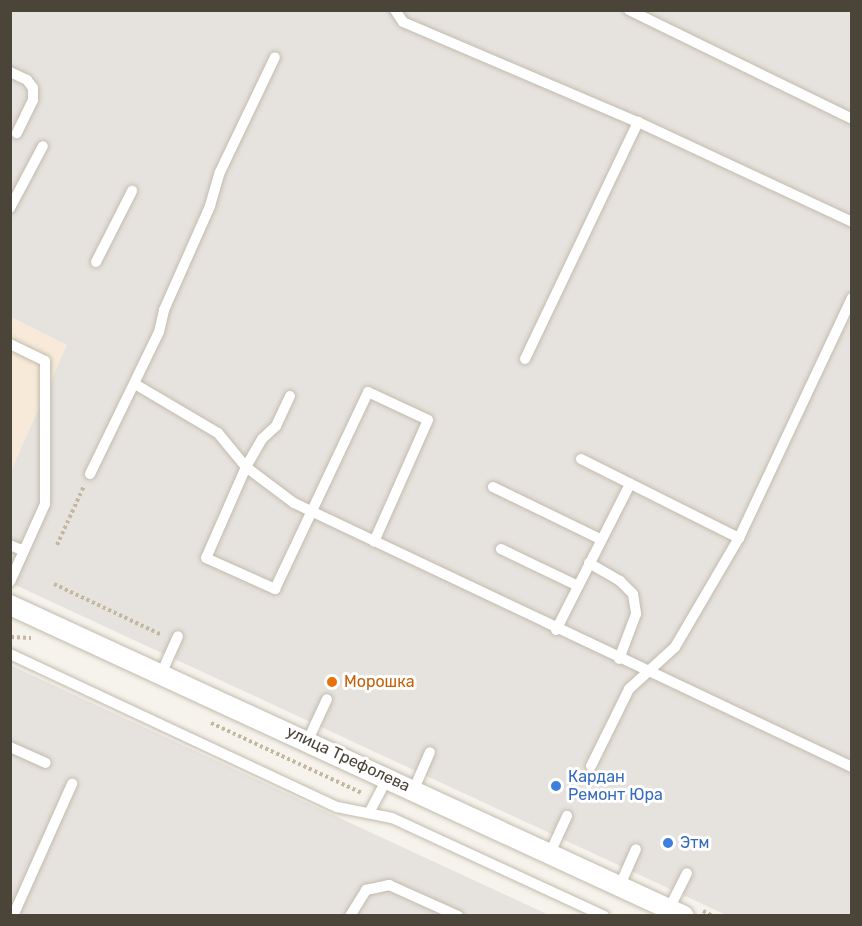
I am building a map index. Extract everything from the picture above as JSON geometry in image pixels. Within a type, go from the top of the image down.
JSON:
[{"type":"street","name":"улица Трефолева","points":[[11,605],[162,672],[677,912]]},
{"type":"lane","points":[[395,10],[403,22],[638,122],[852,222]]},
{"type":"lane","points":[[629,10],[852,118]]},
{"type":"lane","points":[[90,474],[135,384],[210,206],[220,172],[275,57]]},
{"type":"lane","points":[[10,72],[27,80],[33,88],[33,100],[17,133]]},
{"type":"lane","points":[[525,359],[638,122]]},
{"type":"lane","points":[[10,208],[43,146]]},
{"type":"lane","points":[[96,262],[132,191]]},
{"type":"lane","points":[[591,766],[629,689],[675,647],[739,538],[852,298]]},
{"type":"lane","points":[[10,344],[45,361],[45,504],[10,582]]},
{"type":"lane","points":[[135,384],[218,433],[246,466],[294,503],[556,630],[852,767]]},
{"type":"lane","points":[[290,396],[276,426],[262,439],[246,466],[206,558],[275,589],[300,531],[314,512],[368,392],[428,420],[374,542]]},
{"type":"lane","points":[[581,459],[739,538]]},
{"type":"lane","points":[[556,630],[600,539],[630,484]]},
{"type":"lane","points":[[493,487],[600,539]]},
{"type":"lane","points":[[10,545],[24,551]]},
{"type":"lane","points":[[501,549],[578,586]]},
{"type":"lane","points":[[589,563],[620,581],[633,594],[636,614],[619,659]]},
{"type":"lane","points":[[162,672],[177,639]]},
{"type":"lane","points":[[10,654],[337,807],[392,818],[604,915]]},
{"type":"lane","points":[[308,740],[327,699]]},
{"type":"lane","points":[[10,747],[46,763]]},
{"type":"lane","points":[[414,789],[430,753]]},
{"type":"lane","points":[[369,813],[388,777]]},
{"type":"lane","points":[[13,915],[72,784]]},
{"type":"lane","points":[[550,853],[567,816]]},
{"type":"lane","points":[[620,885],[636,849]]},
{"type":"lane","points":[[677,912],[687,873]]},
{"type":"lane","points":[[350,915],[366,890],[389,885],[458,915]]},
{"type":"path","points":[[57,545],[90,474]]},
{"type":"path","points":[[54,584],[177,639]]},
{"type":"path","points":[[10,637],[30,638],[40,643]]},
{"type":"path","points":[[200,717],[376,799]]},
{"type":"shaded area","points":[[11,11],[851,11],[851,915],[726,915],[11,583],[11,471],[67,345],[11,317]]},
{"type":"shaded area","points":[[11,317],[67,345],[11,471]]},
{"type":"shaded area","points":[[10,665],[344,820],[549,915],[11,915]]},
{"type":"place","name":"Морошка","points":[[332,682]]},
{"type":"place","name":"Кардан Ремонт Юра","points":[[556,786]]},
{"type":"place","name":"Этм","points":[[668,843]]}]
